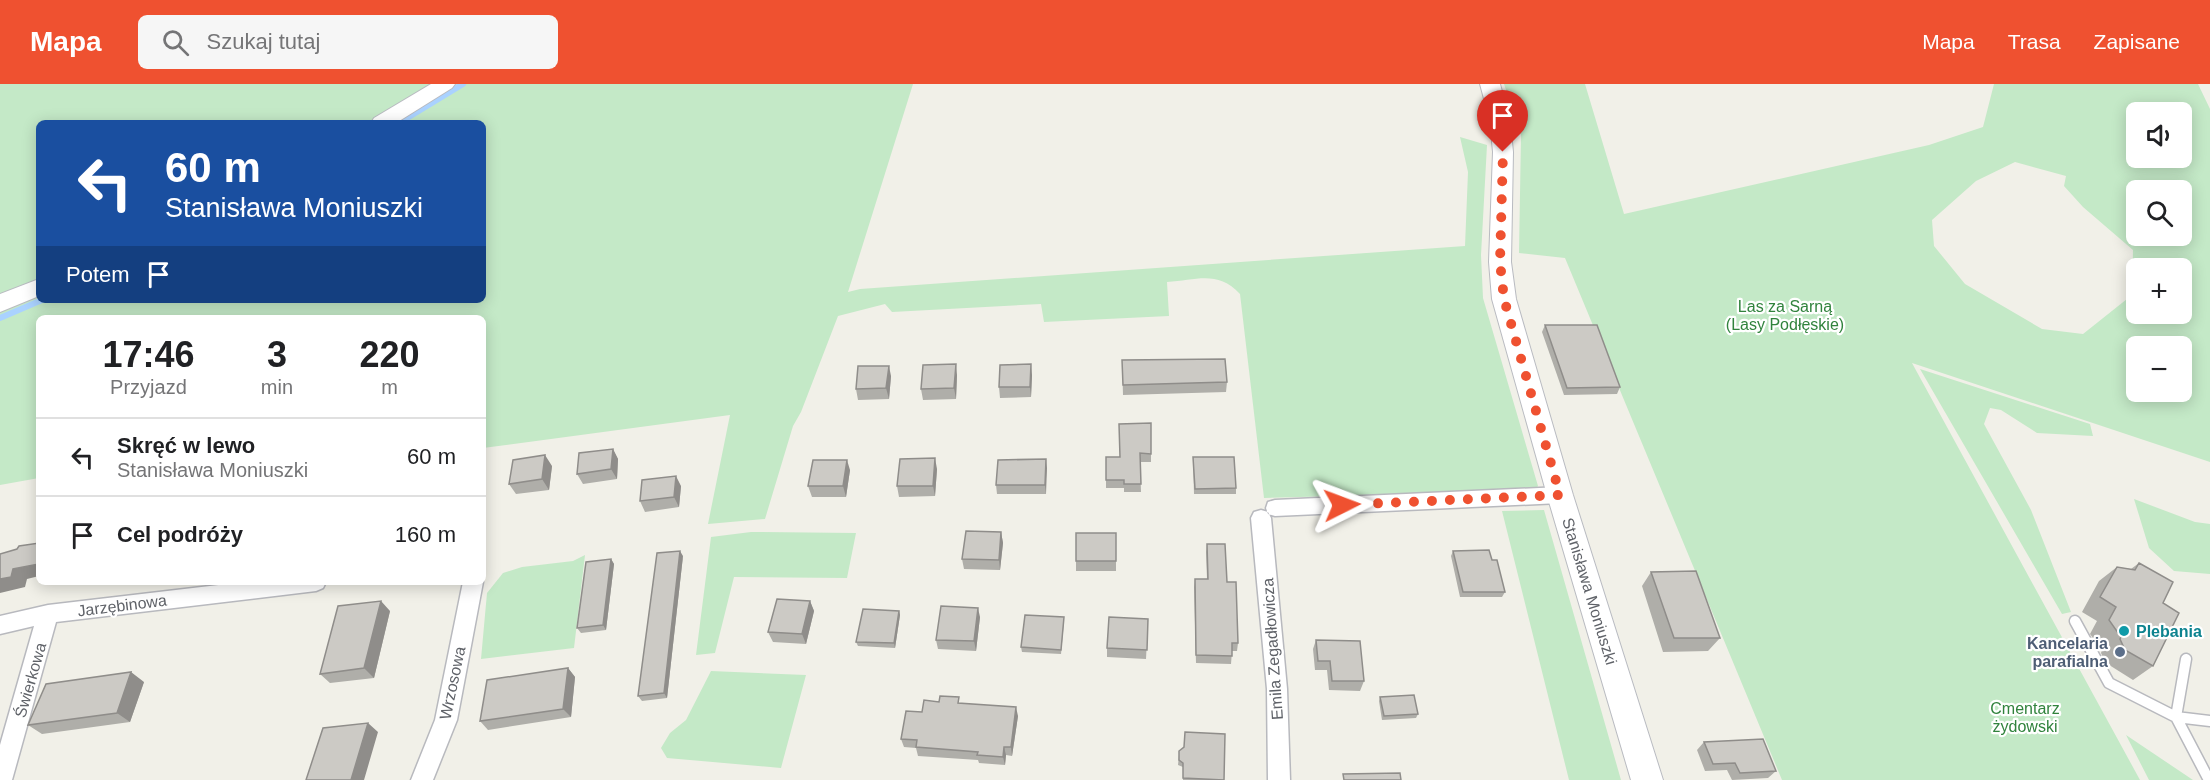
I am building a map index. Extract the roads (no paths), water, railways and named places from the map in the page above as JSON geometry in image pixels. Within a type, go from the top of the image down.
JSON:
[{"type":"street","points":[[386,120],[445,84]]},
{"type":"street","name":"Stanisława Moniuszki","points":[[1490,84],[1500,121],[1503,152],[1500,262],[1504,299],[1560,495],[1649,775]]},
{"type":"street","points":[[0,304],[36,288]]},
{"type":"street","name":"Emila Zegadłowicza","points":[[1279,780],[1268,513],[1560,495]]},
{"type":"street","name":"Jarzębinowa","points":[[0,625],[48,614],[291,585]]},
{"type":"street","name":"Wrzosowa","points":[[422,780],[446,720],[472,585]]},
{"type":"street","name":"Świerkowa","points":[[1,780],[48,614]]},
{"type":"lane","points":[[2075,621],[2109,683],[2176,717],[2210,721]]},
{"type":"lane","points":[[2186,659],[2176,717],[2209,780]]},
{"type":"waterway","points":[[404,120],[463,84]]},
{"type":"waterway","points":[[0,318],[36,303]]},
{"type":"place","name":"Plebania","points":[[2124,631]]},
{"type":"place","name":"Kancelaria parafialna","points":[[2120,652]]},
{"type":"park label","name":"Las za Sarną (Lasy Podłęskie)","points":[[1785,315]]},
{"type":"park label","name":"Cmentarz żydowski","points":[[2025,717]]}]
